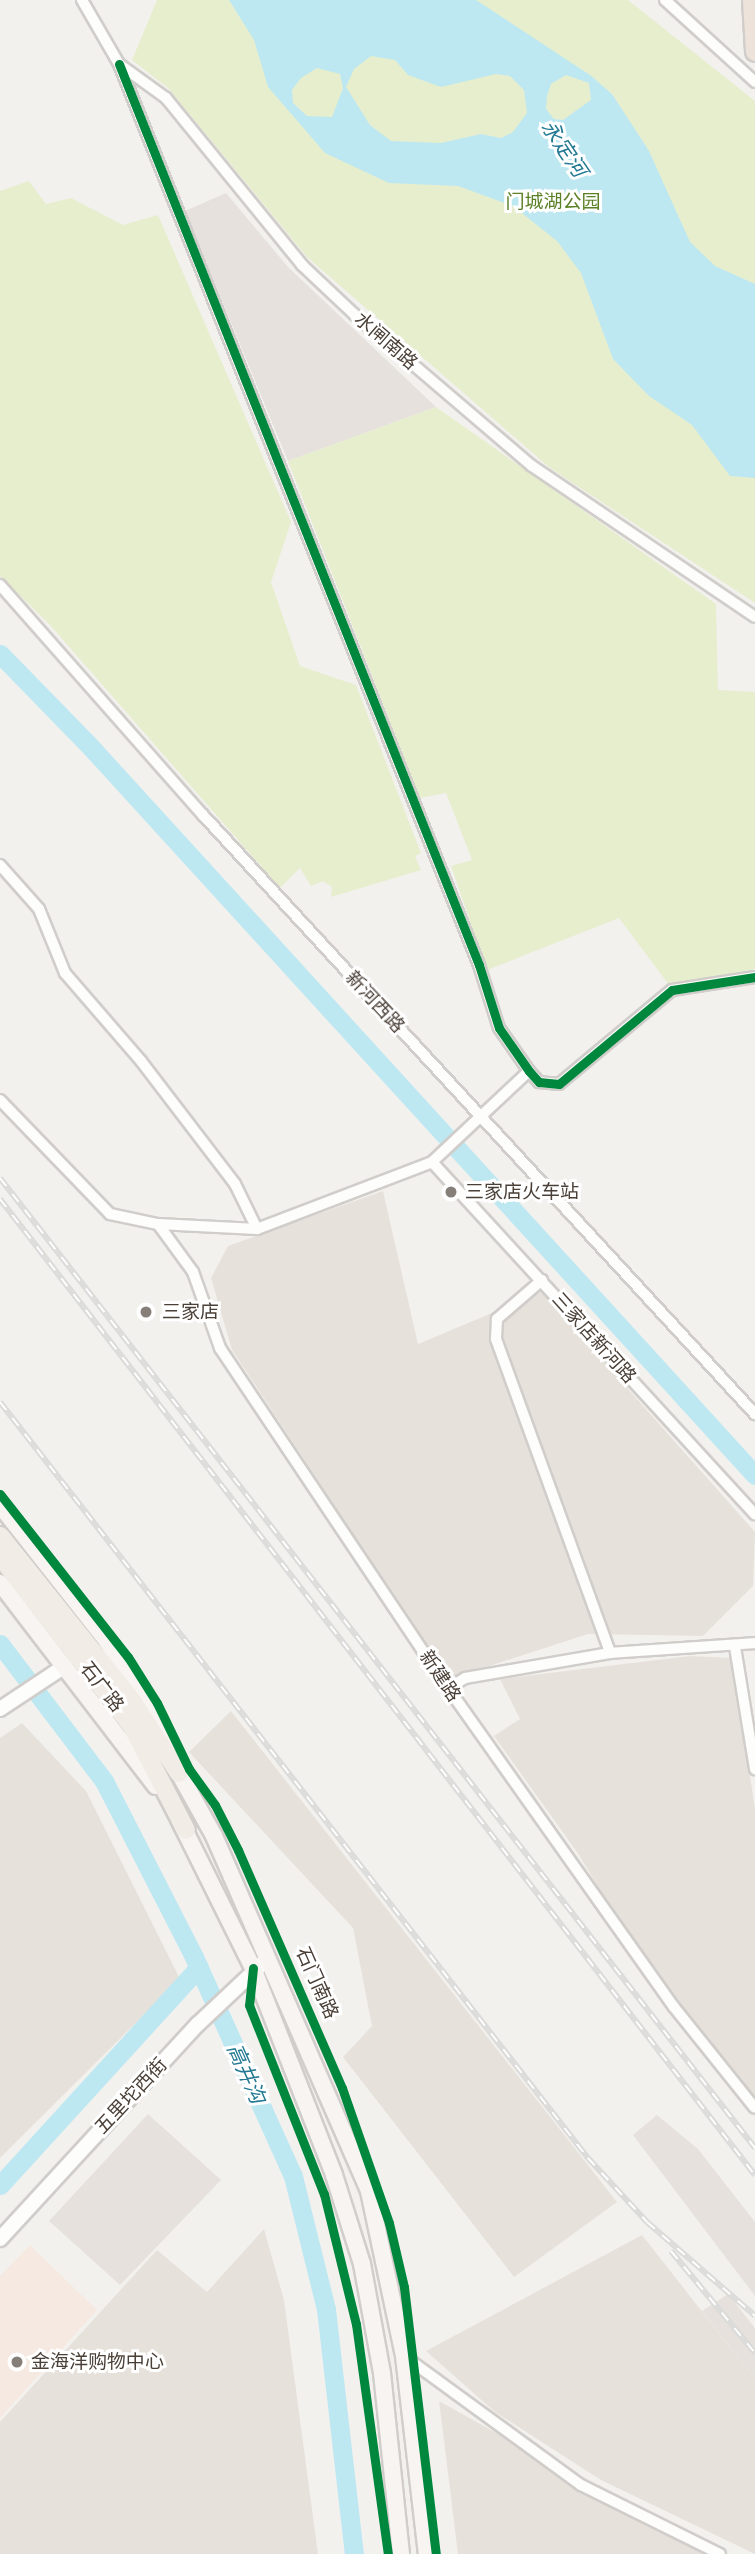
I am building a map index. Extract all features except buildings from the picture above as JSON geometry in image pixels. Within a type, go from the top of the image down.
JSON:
[{"type":"highway","points":[[752,0],[755,51]]},
{"type":"main road","name":"石门南路","points":[[0,1506],[129,1674],[150,1708],[178,1773],[214,1836],[369,2191],[404,2356],[428,2554]]},
{"type":"main road","name":"石广路","points":[[0,1536],[132,1701],[178,1773]]},
{"type":"main road","name":"石广路","points":[[0,1556],[132,1726],[186,1830]]},
{"type":"main road","points":[[0,1583],[122,1737],[186,1830],[253,1968],[334,2175],[362,2264],[382,2373],[401,2554]]},
{"type":"street","name":"水闸南路","points":[[82,0],[119,64],[166,97],[302,265],[354,314],[532,466],[755,617]]},
{"type":"street","points":[[664,0],[755,82]]},
{"type":"street","points":[[119,64],[479,965],[499,1028],[539,1082],[559,1084],[672,990],[755,977]]},
{"type":"street","name":"新河西路","points":[[0,585],[203,815],[755,1414]]},
{"type":"street","points":[[0,865],[39,909],[65,973],[141,1061],[235,1184],[257,1229]]},
{"type":"street","points":[[0,1100],[110,1214],[158,1224],[257,1229],[432,1162],[529,1071]]},
{"type":"street","name":"三家店新河路","points":[[432,1162],[755,1515]]},
{"type":"street","name":"新建路","points":[[158,1224],[193,1272],[220,1348],[448,1688],[674,2007],[755,2108]]},
{"type":"street","points":[[542,1280],[496,1320],[496,1339],[610,1653]]},
{"type":"street","points":[[448,1688],[465,1678],[610,1653],[734,1647],[755,1643]]},
{"type":"street","points":[[734,1647],[755,1769]]},
{"type":"street","points":[[1,1709],[65,1666]]},
{"type":"street","name":"五里坨西街","points":[[0,2239],[231,1989],[253,1968],[268,1961]]},
{"type":"street","points":[[404,2356],[581,2485],[720,2554]]},
{"type":"shaded area","points":[[226,193],[288,267],[436,407],[288,461],[185,211]]},
{"type":"shaded area","points":[[383,1191],[418,1344],[542,1292],[755,1532],[753,1586],[703,1636],[588,1634],[449,1679],[232,1350],[211,1278],[228,1246]]},
{"type":"shaded area","points":[[690,1656],[731,1658],[755,1808],[755,2104],[648,1971],[579,1855],[494,1736],[520,1719],[500,1679]]},
{"type":"shaded area","points":[[231,1711],[617,2202],[514,2277],[343,2057],[372,2026],[353,1928],[189,1752]]},
{"type":"shaded area","points":[[22,1723],[86,1791],[180,1979],[0,2158],[0,1738]]},
{"type":"shaded area","points":[[148,2114],[221,2180],[120,2285],[49,2221]]},
{"type":"shaded area","points":[[657,2115],[698,2149],[755,2222],[755,2296],[633,2135]]},
{"type":"shaded area","points":[[264,2229],[284,2300],[318,2554],[0,2554],[0,2422],[157,2250],[207,2292]]},
{"type":"shaded area","points":[[642,2235],[755,2379],[755,2554],[601,2480],[495,2412],[426,2351]]},
{"type":"shaded area","name":"金海洋购物中心","points":[[30,2245],[97,2310],[0,2418],[0,2276]]},
{"type":"shaded area","points":[[728,2294],[755,2328],[755,2379],[702,2311]]},
{"type":"shaded area","points":[[439,2401],[714,2554],[458,2554]]},
{"type":"green space","name":"门城湖公园","points":[[157,0],[628,0],[755,101],[755,603],[550,468],[307,257],[168,88],[132,60]]},
{"type":"green space","points":[[29,181],[46,204],[71,198],[123,225],[158,215],[291,522],[271,582],[300,666],[356,685],[421,853],[415,856],[421,870],[331,897],[332,887],[323,881],[311,886],[300,868],[280,888],[50,625],[0,576],[0,191]]},
{"type":"green space","points":[[436,407],[716,604],[718,690],[755,692],[755,969],[669,985],[619,918],[487,970],[451,866],[472,860],[446,793],[420,798],[288,461]]},
{"type":"water","name":"永定河","points":[[229,0],[476,0],[590,75],[612,94],[649,151],[690,242],[715,266],[755,284],[755,478],[730,476],[692,425],[649,396],[613,359],[581,273],[557,241],[513,206],[458,186],[389,183],[325,153],[268,87],[254,40]],"holes":[[[371,56],[395,60],[408,75],[441,87],[496,74],[510,76],[524,90],[527,113],[513,132],[501,138],[481,134],[441,143],[391,141],[370,125],[346,87],[354,69]],[[317,68],[340,74],[343,88],[332,117],[307,116],[293,103],[292,90],[301,78]],[[566,75],[589,83],[591,100],[563,120],[554,119],[546,109],[551,84]]]},
{"type":"waterway","points":[[0,654],[87,743],[755,1475]]},
{"type":"waterway","name":"高井沟","points":[[0,1644],[104,1781],[194,1957],[293,2176],[326,2309],[354,2554]]},
{"type":"waterway","points":[[0,2185],[199,1967]]},
{"type":"railway","points":[[0,1178],[755,2148]]},
{"type":"railway","points":[[0,1199],[755,2175]]},
{"type":"railway","points":[[0,1402],[588,2158],[647,2222],[755,2316]]},
{"type":"railway","points":[[671,2251],[755,2353]]},
{"type":"cycle path","points":[[119,64],[479,965],[499,1028],[539,1082],[559,1084],[672,990],[755,977]]},
{"type":"cycle path","points":[[0,1494],[128,1657],[157,1703],[189,1769],[215,1805],[238,1850],[342,2088],[389,2223],[404,2287],[436,2554]]},
{"type":"cycle path","points":[[253,1968],[249,2005],[324,2194],[356,2324],[388,2554]]},
{"type":"place","name":"三家店火车站","points":[[451,1192]]},
{"type":"place","name":"三家店","points":[[146,1312]]},
{"type":"place","name":"金海洋购物中心","points":[[17,2362]]}]
